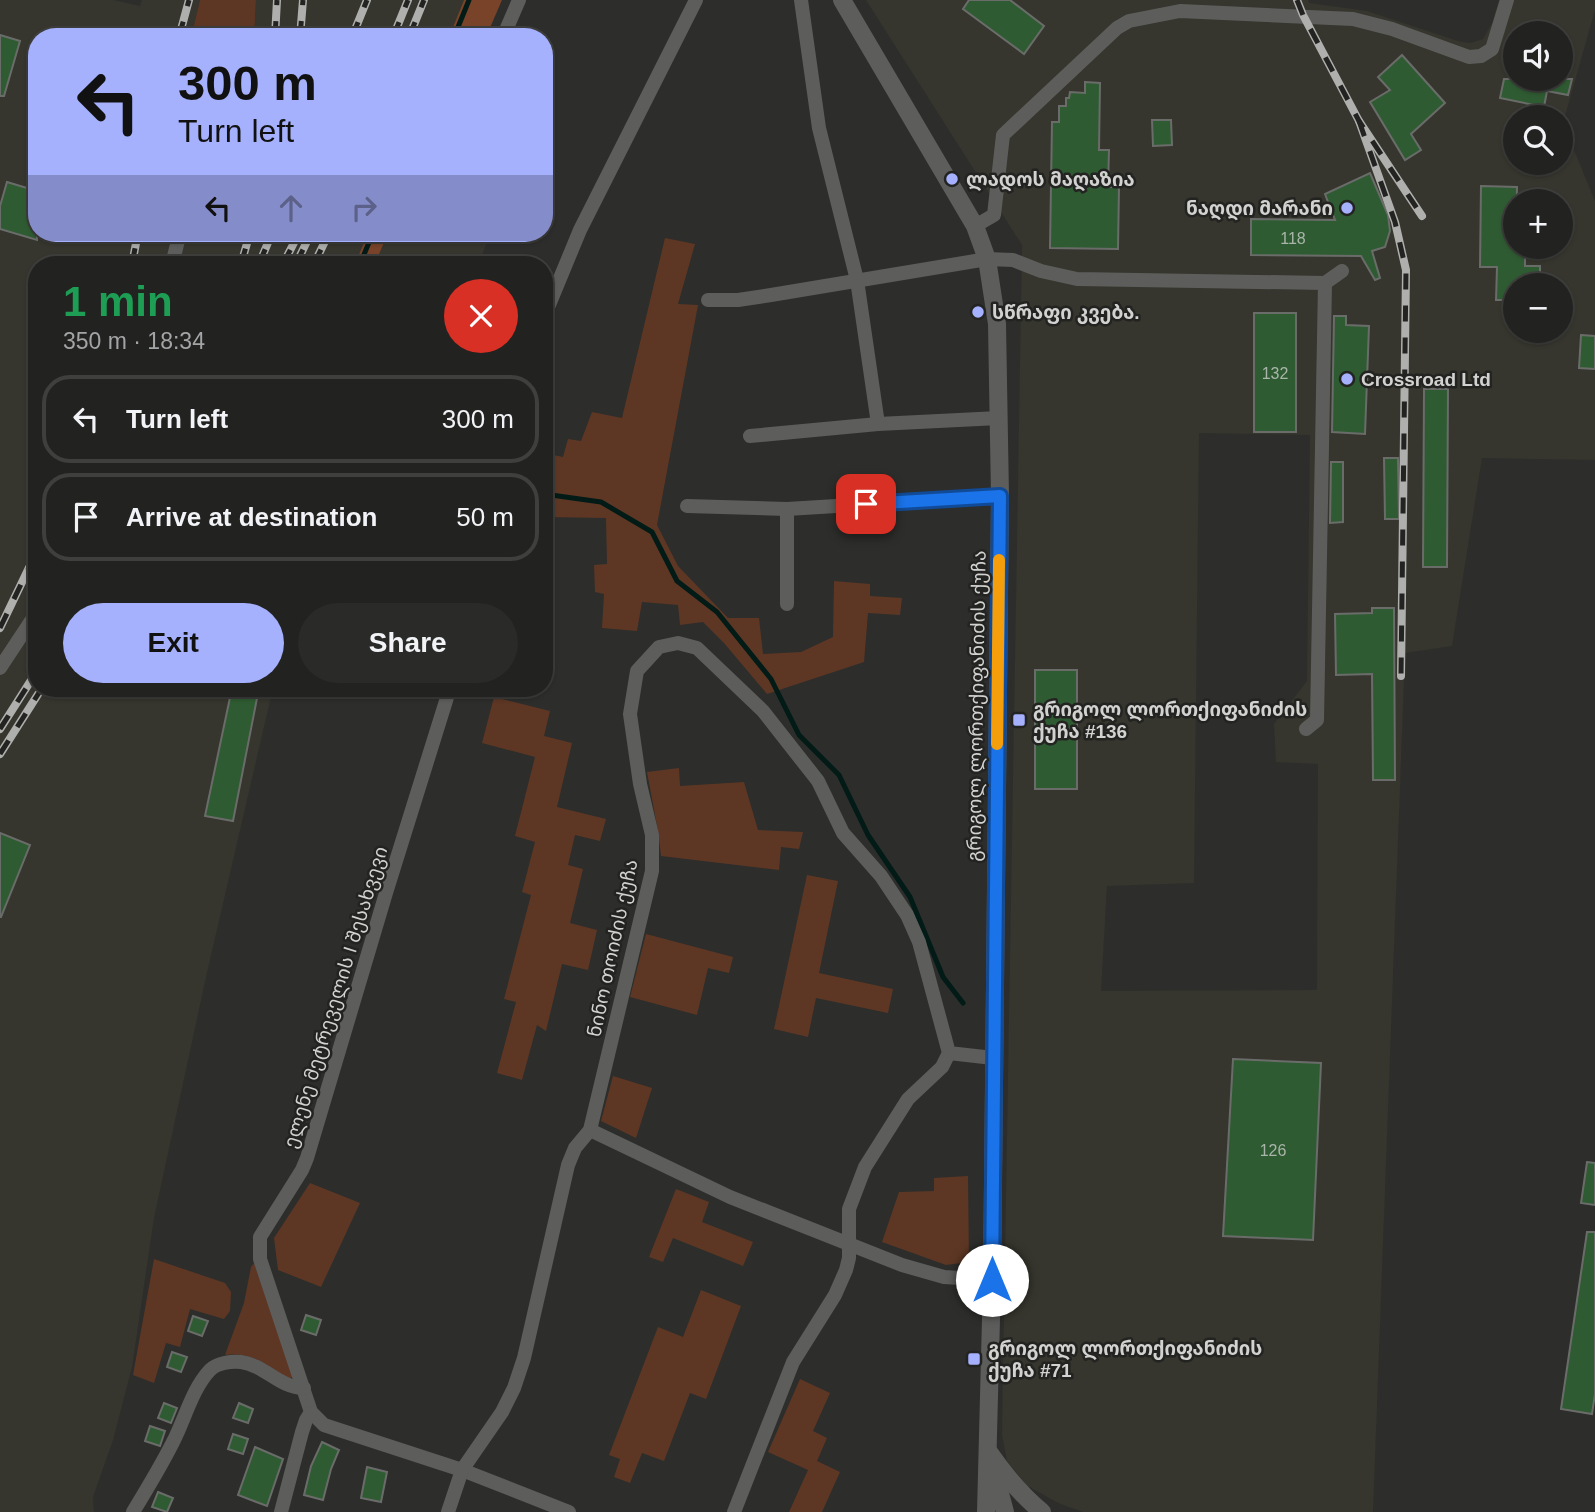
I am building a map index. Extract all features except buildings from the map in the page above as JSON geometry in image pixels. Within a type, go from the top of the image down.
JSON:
[{"type":"street","points":[[507,28],[519,0]]},
{"type":"street","points":[[553,295],[580,230],[696,0]]},
{"type":"street","points":[[801,0],[819,128],[857,280],[878,424]]},
{"type":"street","name":"გრიგოლ ლორთქიფანიძის ქუჩა","points":[[842,0],[975,226],[986,260],[997,324],[1000,496],[992,1280],[986,1512]]},
{"type":"street","points":[[975,226],[994,215],[1003,135],[1117,28],[1129,21],[1180,11],[1353,19],[1392,29],[1469,57],[1481,56],[1492,49],[1507,0]]},
{"type":"street","points":[[708,300],[738,300],[986,260],[1013,260],[1041,271],[1077,279],[1325,283],[1342,271]]},
{"type":"street","points":[[1306,729],[1317,720],[1325,283]]},
{"type":"street","points":[[750,436],[878,424],[999,418]]},
{"type":"street","points":[[687,506],[786,509],[1000,496]]},
{"type":"street","points":[[786,509],[787,604]]},
{"type":"street","points":[[0,668],[28,626]]},
{"type":"street","name":"ნინო თოიძის ქუჩა","points":[[448,1512],[462,1470],[502,1412],[514,1388],[524,1358],[568,1165],[575,1148],[590,1130],[652,871],[652,835],[640,784],[630,714],[637,671],[659,647],[678,643],[698,648],[763,711],[818,781],[842,833],[881,876],[907,915],[919,942],[949,1053]]},
{"type":"street","name":"ელენე მეტრეველის I შესახვევი","points":[[312,1412],[260,1259],[260,1237],[307,1158],[447,697]]},
{"type":"street","points":[[734,1512],[793,1362],[835,1294],[846,1270],[849,1209],[865,1167],[908,1099],[942,1067],[949,1053],[993,1058]]},
{"type":"street","points":[[590,1130],[730,1197],[902,1265],[944,1277],[992,1280]]},
{"type":"street","points":[[133,1512],[211,1369],[221,1363],[240,1362],[270,1373],[282,1384],[304,1388]]},
{"type":"street","points":[[281,1512],[302,1432],[312,1412],[324,1425],[462,1470],[569,1512]]},
{"type":"street","points":[[988,1451],[1010,1481],[1042,1512]]},
{"type":"street","name":"გრიგოლ ლორთქიფანიძის ქუჩა","points":[[988,1451],[1005,1512]]},
{"type":"shaded area","points":[[0,0],[113,0],[140,6],[142,0],[200,0],[193,28],[28,28],[28,242],[364,242],[358,256],[28,256],[28,697],[271,697],[154,1218],[132,1367],[113,1440],[93,1497],[94,1512],[0,1512]]},
{"type":"shaded area","points":[[200,0],[256,0],[254,28],[193,28]]},
{"type":"shaded area","points":[[256,0],[464,0],[453,28],[254,28]]},
{"type":"shaded area","points":[[464,0],[502,0],[490,28],[453,28]]},
{"type":"shaded area","points":[[866,0],[1308,0],[1309,3],[1367,11],[1470,43],[1483,39],[1492,23],[1499,0],[1595,0],[1595,10],[1573,88],[1573,21],[1503,21],[1503,91],[1572,91],[1568,105],[1503,105],[1503,175],[1573,175],[1573,147],[1595,201],[1595,460],[1482,458],[1452,646],[1405,653],[1373,1512],[1083,1512],[1058,1503],[1026,1485],[1007,1461],[1002,1435],[1022,245]],"holes":[[[1199,433],[1310,435],[1307,681],[1274,724],[1276,762],[1318,764],[1317,990],[1101,991],[1107,886],[1194,883]]]},
{"type":"shaded area","points":[[665,238],[695,244],[678,304],[698,305],[657,525],[678,566],[728,618],[759,618],[763,654],[801,652],[833,637],[834,581],[870,584],[870,596],[902,598],[900,615],[868,613],[864,662],[767,694],[703,622],[680,625],[678,605],[642,602],[637,631],[602,628],[604,594],[595,592],[594,565],[607,564],[606,518],[553,517],[553,455],[563,457],[568,439],[581,441],[592,412],[622,418]]},
{"type":"shaded area","points":[[364,242],[384,242],[378,256],[358,256]]},
{"type":"shaded area","points":[[384,242],[487,242],[481,256],[378,256]]},
{"type":"shaded area","points":[[494,697],[550,711],[544,736],[572,743],[557,807],[606,819],[600,841],[575,835],[568,865],[583,869],[570,923],[597,930],[588,970],[562,964],[546,1031],[537,1025],[522,1080],[497,1073],[516,1002],[504,999],[531,895],[522,892],[535,842],[515,836],[535,757],[482,743]]},
{"type":"shaded area","points":[[679,768],[680,786],[744,782],[758,830],[803,832],[799,849],[781,847],[779,870],[661,856],[647,772]]},
{"type":"shaded area","points":[[807,875],[838,881],[819,973],[893,989],[888,1013],[816,998],[808,1037],[774,1029]]},
{"type":"shaded area","points":[[646,934],[733,957],[729,973],[708,968],[697,1015],[630,997]]},
{"type":"shaded area","points":[[613,1076],[652,1088],[636,1138],[601,1121]]},
{"type":"shaded area","points":[[968,1176],[969,1262],[946,1265],[882,1242],[899,1192],[934,1191],[934,1178]]},
{"type":"shaded area","points":[[310,1183],[360,1203],[321,1287],[278,1270],[274,1238]]},
{"type":"shaded area","points":[[676,1189],[709,1202],[702,1222],[753,1242],[743,1266],[673,1238],[663,1262],[649,1257]]},
{"type":"shaded area","points":[[154,1259],[225,1283],[231,1292],[230,1311],[224,1319],[190,1309],[180,1347],[166,1343],[154,1383],[133,1375]]},
{"type":"shaded area","points":[[254,1263],[293,1376],[289,1380],[252,1358],[225,1355],[244,1303]]},
{"type":"shaded area","points":[[701,1290],[741,1306],[706,1399],[690,1393],[664,1461],[642,1453],[630,1483],[614,1477],[620,1459],[609,1455],[658,1327],[683,1337]]},
{"type":"shaded area","points":[[800,1379],[830,1393],[813,1431],[827,1438],[817,1461],[840,1472],[822,1512],[789,1512],[808,1470],[768,1452]]},
{"type":"waterway","points":[[458,28],[469,0]]},
{"type":"waterway","points":[[363,256],[369,242]]},
{"type":"waterway","points":[[553,495],[601,502],[652,532],[677,581],[717,612],[771,679],[799,735],[839,775],[868,835],[910,897],[943,977],[963,1003]]},
{"type":"railway","points":[[181,28],[189,0]]},
{"type":"railway","points":[[275,28],[277,0]]},
{"type":"railway","points":[[301,28],[303,0]]},
{"type":"railway","points":[[356,28],[367,0]]},
{"type":"railway","points":[[397,28],[408,0]]},
{"type":"railway","points":[[413,28],[424,0]]},
{"type":"railway","points":[[1297,0],[1359,121],[1422,216]]},
{"type":"railway","points":[[1359,121],[1395,222],[1406,270],[1401,676]]},
{"type":"railway","points":[[134,256],[136,242]]},
{"type":"railway","points":[[243,256],[247,242]]},
{"type":"railway","points":[[262,256],[268,242]]},
{"type":"railway","points":[[287,256],[294,242]]},
{"type":"railway","points":[[300,256],[307,242]]},
{"type":"railway","points":[[318,256],[325,242]]},
{"type":"railway","points":[[0,628],[28,570]]},
{"type":"railway","points":[[0,729],[28,685]]},
{"type":"railway","points":[[0,754],[36,697]]},
{"type":"slow traffic","points":[[997,744],[999,560]]},
{"type":"place","name":"ლადოს მაღაზია","points":[[952,179]]},
{"type":"place","name":"ნაღდი მარანი","points":[[1347,208]]},
{"type":"place","name":"სწრაფი კვება.","points":[[978,312]]},
{"type":"place","name":"Crossroad Ltd","points":[[1347,379]]},
{"type":"place","name":"გრიგოლ ლორთქიფანიძის ქუჩა #136","points":[[1019,720]]},
{"type":"place","name":"გრიგოლ ლორთქიფანიძის ქუჩა #71","points":[[974,1359]]},
{"type":"route","points":[[866,504],[1000,496],[992,1280]]}]
